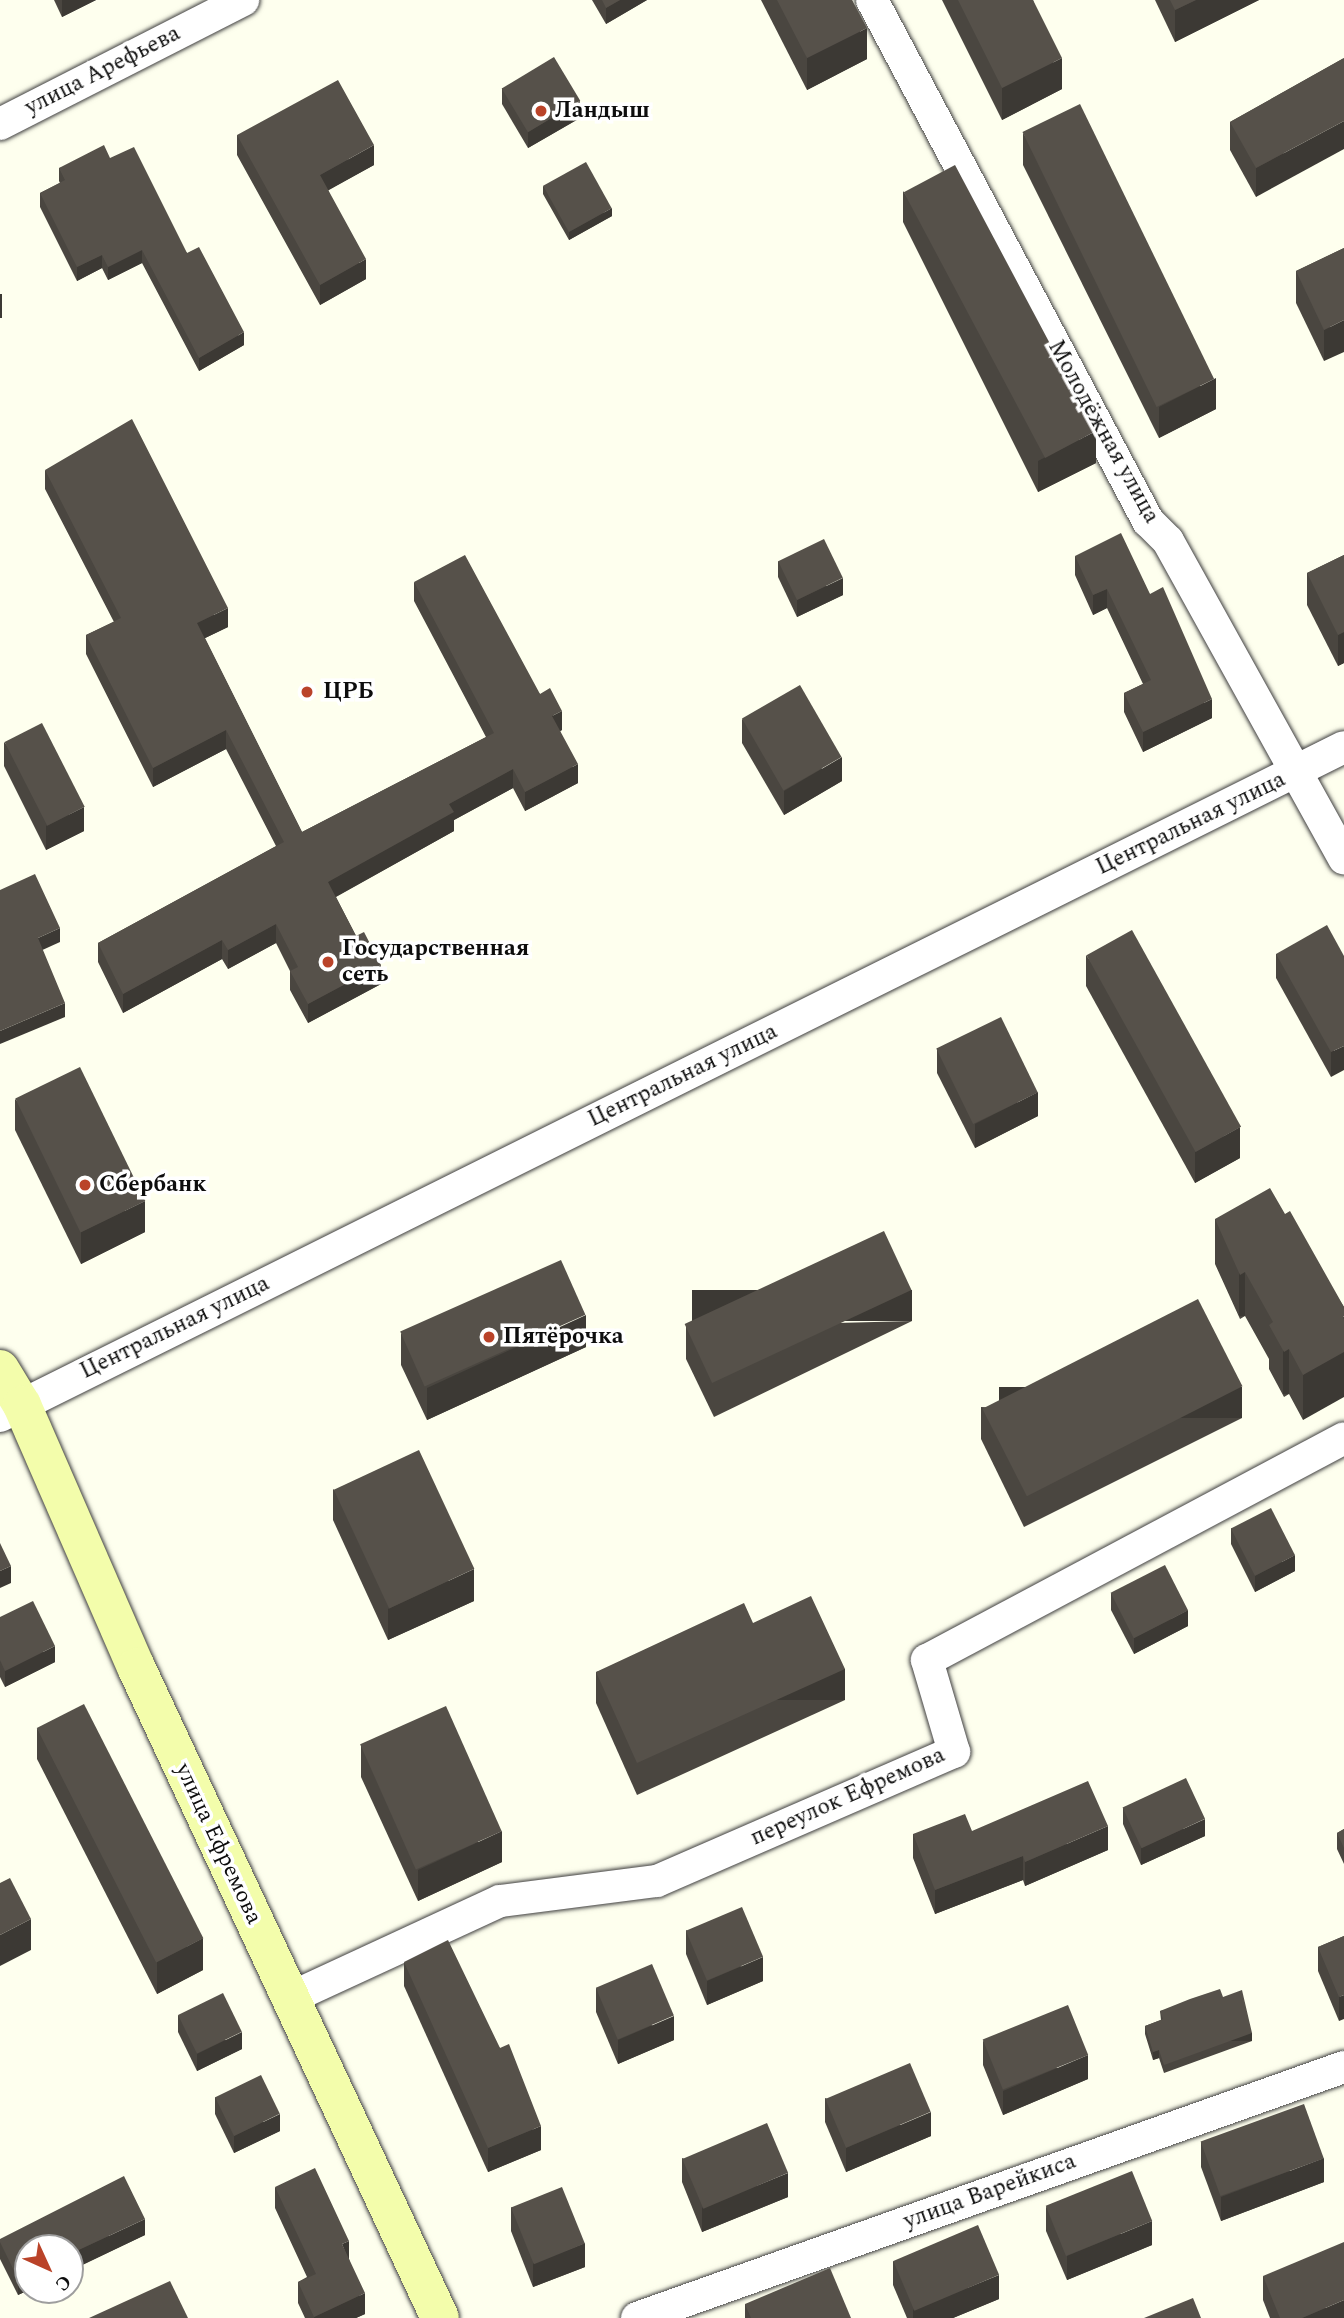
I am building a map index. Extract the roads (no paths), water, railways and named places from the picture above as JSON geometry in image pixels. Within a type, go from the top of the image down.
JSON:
[{"type":"street","name":"улица Арефьева","points":[[0,124],[243,0]]},
{"type":"street","name":"Молодёжная улица","points":[[872,0],[1148,521],[1168,541],[1344,858]]},
{"type":"street","name":"Центральная улица","points":[[11,1410],[1344,747]]},
{"type":"street","name":"улица Ефремова","points":[[0,1369],[11,1410],[136,1667],[440,2318]]},
{"type":"street","name":"переулок Ефремова","points":[[290,1998],[500,1901],[657,1881],[954,1752],[927,1660],[1344,1438]]},
{"type":"street","name":"улица Варейкиса","points":[[637,2318],[1344,2067]]},
{"type":"place","name":"Ландыш","points":[[541,111]]},
{"type":"place","name":"ЦРБ","points":[[307,692]]},
{"type":"place","name":"Государственная сеть","points":[[328,962]]},
{"type":"place","name":"Сбербанк","points":[[85,1185]]},
{"type":"place","name":"Пятёрочка","points":[[489,1337]]}]
